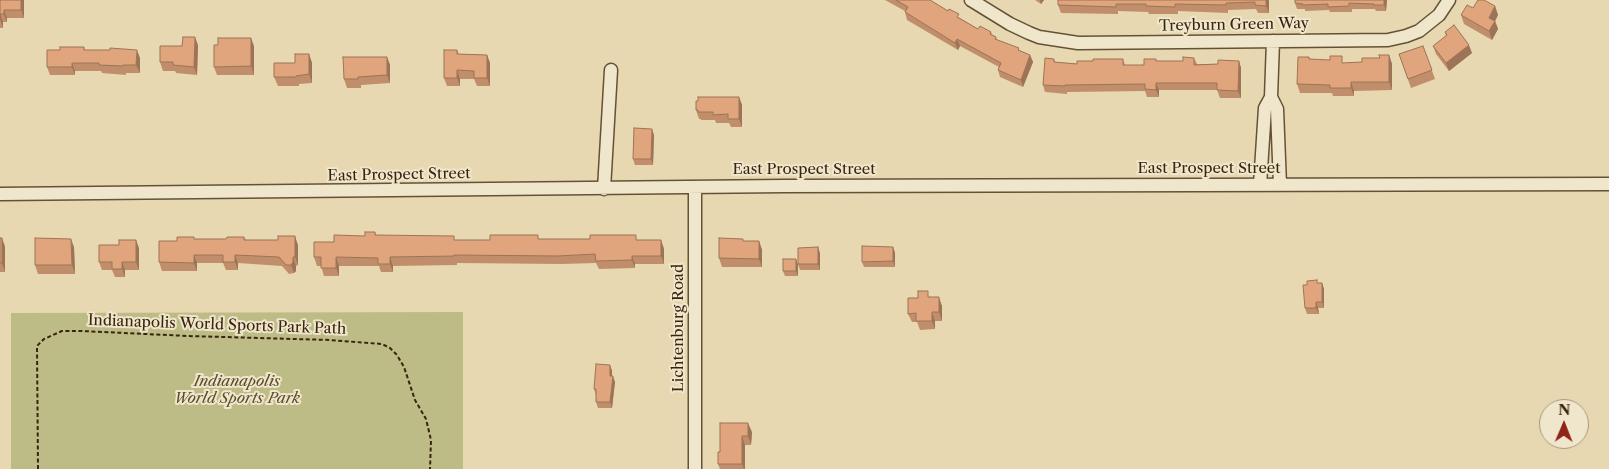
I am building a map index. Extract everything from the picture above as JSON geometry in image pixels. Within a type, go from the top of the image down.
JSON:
[{"type":"street","name":"Treyburn Green Way","points":[[971,0],[1010,24],[1039,37],[1078,43],[1388,40],[1411,35],[1427,25],[1439,15],[1449,0]]},
{"type":"street","points":[[1274,41],[1272,97],[1277,109],[1280,185]]},
{"type":"street","points":[[604,189],[611,70]]},
{"type":"street","points":[[1260,185],[1265,108],[1272,97]]},
{"type":"street","name":"East Prospect Street","points":[[0,194],[785,186],[1609,184]]},
{"type":"street","name":"Lichtenburg Road","points":[[695,188],[695,469]]},
{"type":"path","name":"Indianapolis World Sports Park Path","points":[[38,469],[38,346],[44,339],[62,331],[82,330],[188,336],[330,340],[382,344],[390,348],[397,355],[404,367],[414,400],[426,419],[431,440],[430,469]]},
{"type":"green space","name":"Indianapolis World Sports Park","points":[[463,312],[463,469],[11,469],[11,313]]},
{"type":"building","points":[[0,0],[21,0],[21,10],[4,10],[4,14],[0,14]]},
{"type":"building","points":[[896,0],[930,0],[948,11],[949,9],[959,14],[957,17],[978,29],[980,26],[991,32],[990,34],[996,37],[995,39],[1019,48],[1018,50],[1030,55],[1021,80],[998,70],[1001,63],[957,39],[955,43],[905,12],[908,7]]},
{"type":"building","points":[[1058,0],[1266,0],[1266,6],[1255,5],[1255,2],[1226,3],[1226,5],[1175,4],[1175,7],[1146,6],[1146,4],[1116,4],[1116,7],[1058,5]]},
{"type":"building","points":[[1295,0],[1384,0],[1384,5],[1349,3],[1349,6],[1328,7],[1328,4],[1303,5],[1295,3]]},
{"type":"building","points":[[1478,0],[1484,0],[1495,6],[1489,18],[1495,21],[1489,31],[1461,15],[1467,5],[1473,8]]},
{"type":"building","points":[[1454,25],[1469,45],[1446,63],[1433,46],[1447,35],[1445,32]]},
{"type":"building","points":[[183,37],[195,37],[194,67],[173,65],[173,62],[160,62],[160,46],[182,46]]},
{"type":"building","points":[[218,38],[251,38],[251,66],[214,67],[214,45],[218,45]]},
{"type":"building","points":[[1423,46],[1432,70],[1408,79],[1399,54]]},
{"type":"building","points":[[60,47],[84,47],[84,50],[110,50],[110,48],[137,50],[136,65],[72,63],[72,67],[47,67],[47,50],[60,50]]},
{"type":"building","points":[[444,50],[457,50],[457,54],[487,55],[487,78],[474,78],[474,71],[457,70],[457,78],[444,78]]},
{"type":"building","points":[[295,54],[309,54],[309,74],[296,77],[274,77],[274,63],[295,63]]},
{"type":"building","points":[[1379,55],[1389,55],[1389,82],[1351,82],[1351,88],[1330,88],[1330,85],[1297,84],[1298,57],[1330,60],[1330,56],[1342,56],[1342,63],[1362,62],[1362,58],[1380,58]]},
{"type":"building","points":[[343,57],[387,57],[387,75],[344,79]]},
{"type":"building","points":[[1183,57],[1194,58],[1194,65],[1218,64],[1218,60],[1239,61],[1238,91],[1217,90],[1217,83],[1156,83],[1156,90],[1145,89],[1145,84],[1043,85],[1045,58],[1054,59],[1054,62],[1077,64],[1077,61],[1093,61],[1093,59],[1123,59],[1123,65],[1144,65],[1144,59],[1183,61]]},
{"type":"building","points":[[698,97],[739,97],[739,119],[728,119],[728,114],[713,115],[713,112],[698,112],[696,110],[696,101],[698,101]]},
{"type":"building","points":[[634,128],[652,129],[651,159],[633,159]]},
{"type":"building","points":[[365,232],[375,232],[375,235],[454,236],[454,240],[490,240],[490,235],[538,235],[538,239],[590,239],[590,235],[636,235],[636,240],[661,240],[661,256],[632,256],[632,260],[596,261],[595,254],[558,256],[454,255],[390,257],[390,264],[378,264],[378,258],[336,257],[336,268],[321,268],[321,257],[314,257],[314,242],[334,242],[334,235],[365,236]]},
{"type":"building","points":[[278,236],[295,236],[295,257],[293,257],[291,265],[286,265],[279,257],[235,255],[235,262],[223,262],[223,255],[194,255],[194,263],[159,262],[159,241],[177,241],[177,237],[226,239],[227,237],[244,237],[244,240],[278,240]]},
{"type":"building","points":[[0,238],[2,238],[2,263],[0,263]]},
{"type":"building","points":[[35,238],[71,239],[72,265],[35,265]]},
{"type":"building","points":[[719,238],[759,241],[759,259],[719,258]]},
{"type":"building","points":[[119,240],[136,240],[136,262],[122,262],[122,269],[112,269],[112,262],[99,262],[99,245],[119,245]]},
{"type":"building","points":[[862,246],[893,247],[893,261],[862,262]]},
{"type":"building","points":[[818,247],[818,264],[798,264],[798,248]]},
{"type":"building","points":[[783,259],[796,259],[796,271],[783,271]]},
{"type":"building","points":[[1317,280],[1317,283],[1322,283],[1322,302],[1316,302],[1316,308],[1305,308],[1303,285],[1307,285],[1307,281]]},
{"type":"building","points":[[918,291],[928,291],[928,297],[939,297],[939,312],[932,312],[932,321],[916,321],[916,313],[908,314],[908,298],[918,298]]},
{"type":"building","points":[[596,364],[610,365],[610,376],[613,376],[610,402],[596,402],[596,389],[594,389]]},
{"type":"building","points":[[720,423],[748,423],[748,436],[742,436],[742,464],[718,464]]}]
